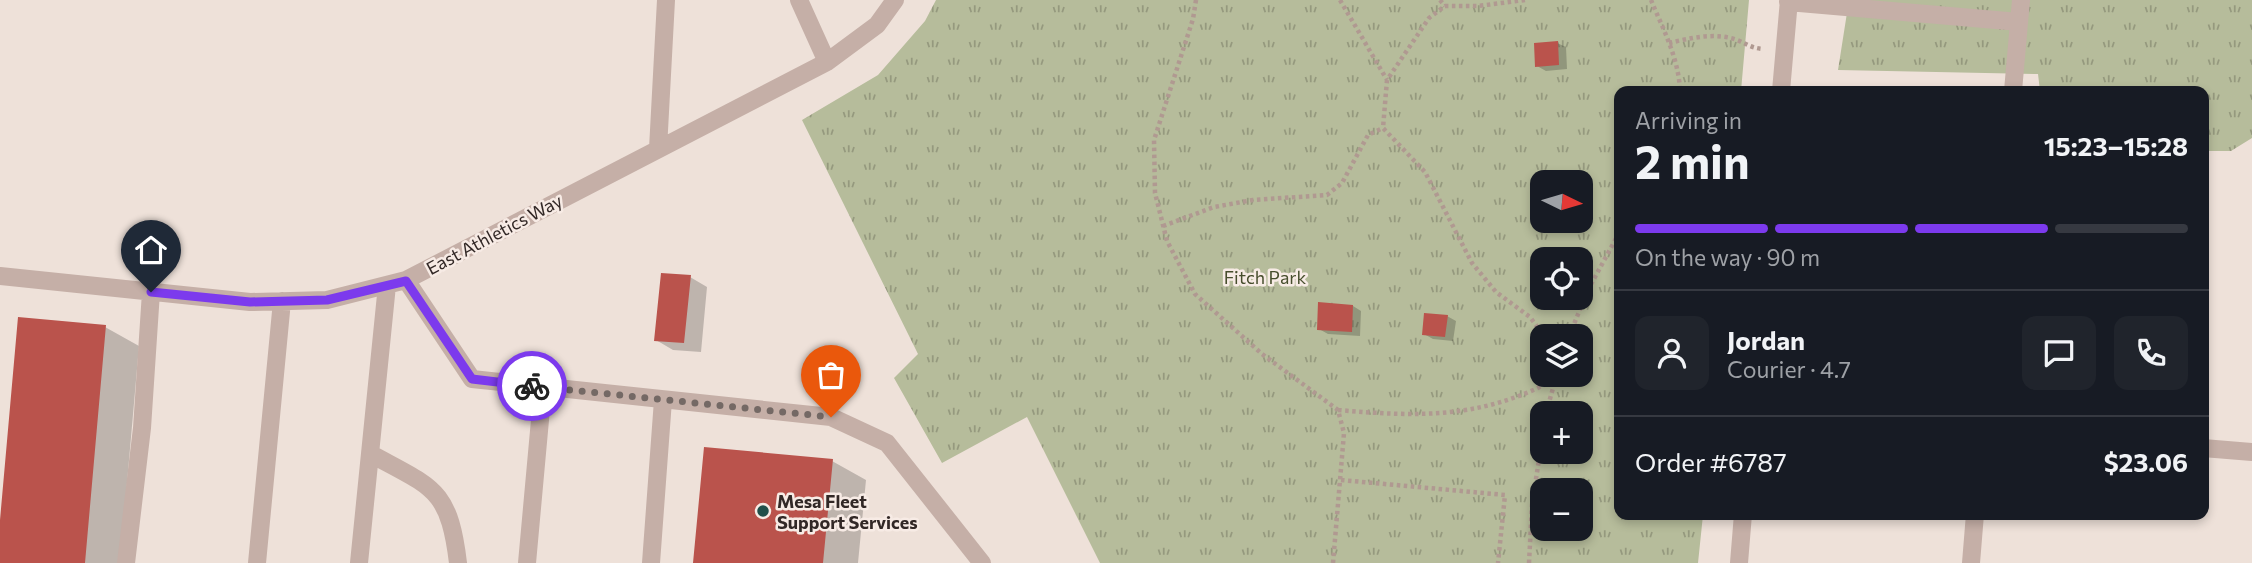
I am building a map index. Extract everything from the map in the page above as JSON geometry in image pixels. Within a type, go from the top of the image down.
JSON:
[{"type":"street","points":[[658,149],[666,0]]},
{"type":"street","points":[[799,0],[827,62]]},
{"type":"street","name":"East Athletics Way","points":[[0,276],[250,302],[327,300],[406,281],[827,62],[877,24],[895,0]]},
{"type":"street","points":[[2013,86],[2021,0]]},
{"type":"street","points":[[1781,86],[1788,1],[2019,22]]},
{"type":"street","points":[[406,281],[472,379],[831,417],[887,443],[982,563]]},
{"type":"street","points":[[359,563],[387,285]]},
{"type":"street","points":[[125,563],[142,428],[151,292]]},
{"type":"street","points":[[257,563],[282,301]]},
{"type":"street","points":[[527,563],[543,387]]},
{"type":"street","points":[[651,563],[663,400]]},
{"type":"street","points":[[2209,448],[2252,452]]},
{"type":"street","points":[[371,454],[420,482],[443,500],[454,526],[458,563]]},
{"type":"street","points":[[1739,563],[1743,520]]},
{"type":"street","points":[[1971,563],[1975,520]]},
{"type":"path","points":[[1196,0],[1193,19],[1154,140],[1154,193],[1167,241],[1195,294],[1262,354],[1338,410],[1391,414],[1446,413],[1502,404],[1537,387]]},
{"type":"path","points":[[1340,0],[1387,80]]},
{"type":"path","points":[[1440,0],[1445,6]]},
{"type":"path","points":[[1525,0],[1478,6],[1445,6],[1429,18],[1387,80],[1383,128],[1425,172],[1472,263],[1496,292],[1530,317],[1535,324]]},
{"type":"path","points":[[1651,0],[1669,43],[1680,86]]},
{"type":"path","points":[[1669,43],[1697,36],[1737,40],[1748,48],[1784,50]]},
{"type":"path","points":[[1163,226],[1214,207],[1253,200],[1327,195],[1342,183],[1368,135],[1383,128]]},
{"type":"path","points":[[1574,324],[1614,242]]},
{"type":"path","points":[[1333,563],[1344,433],[1338,410]]},
{"type":"path","points":[[1529,563],[1532,505],[1538,464]]},
{"type":"path","points":[[1341,480],[1505,495],[1498,563]]},
{"type":"green space","name":"Fitch Park","points":[[936,0],[1749,0],[1741,86],[1614,86],[1614,520],[1702,520],[1698,563],[1100,563],[1027,417],[942,463],[894,378],[918,354],[802,120],[878,75],[925,21]]},
{"type":"green space","points":[[1849,0],[2252,0],[2252,138],[2231,151],[2209,151],[2209,86],[2039,86],[2038,74],[1838,70]]},
{"type":"building","points":[[1558,41],[1559,65],[1535,67],[1534,43]]},
{"type":"building","points":[[661,273],[691,275],[684,343],[654,341]]},
{"type":"building","points":[[1318,302],[1353,305],[1352,332],[1317,330]]},
{"type":"building","points":[[1424,313],[1448,315],[1445,337],[1422,335]]},
{"type":"building","points":[[18,317],[106,325],[85,563],[0,563],[0,520]]},
{"type":"building","name":"Mesa Fleet Support Services","points":[[704,447],[833,459],[823,563],[693,563]]},
{"type":"way so far","points":[[532,386],[831,417]]},
{"type":"place","name":"Mesa Fleet Support Services","points":[[763,511]]},
{"type":"route","points":[[151,292],[250,302],[327,300],[406,281],[472,379],[532,386]]}]
